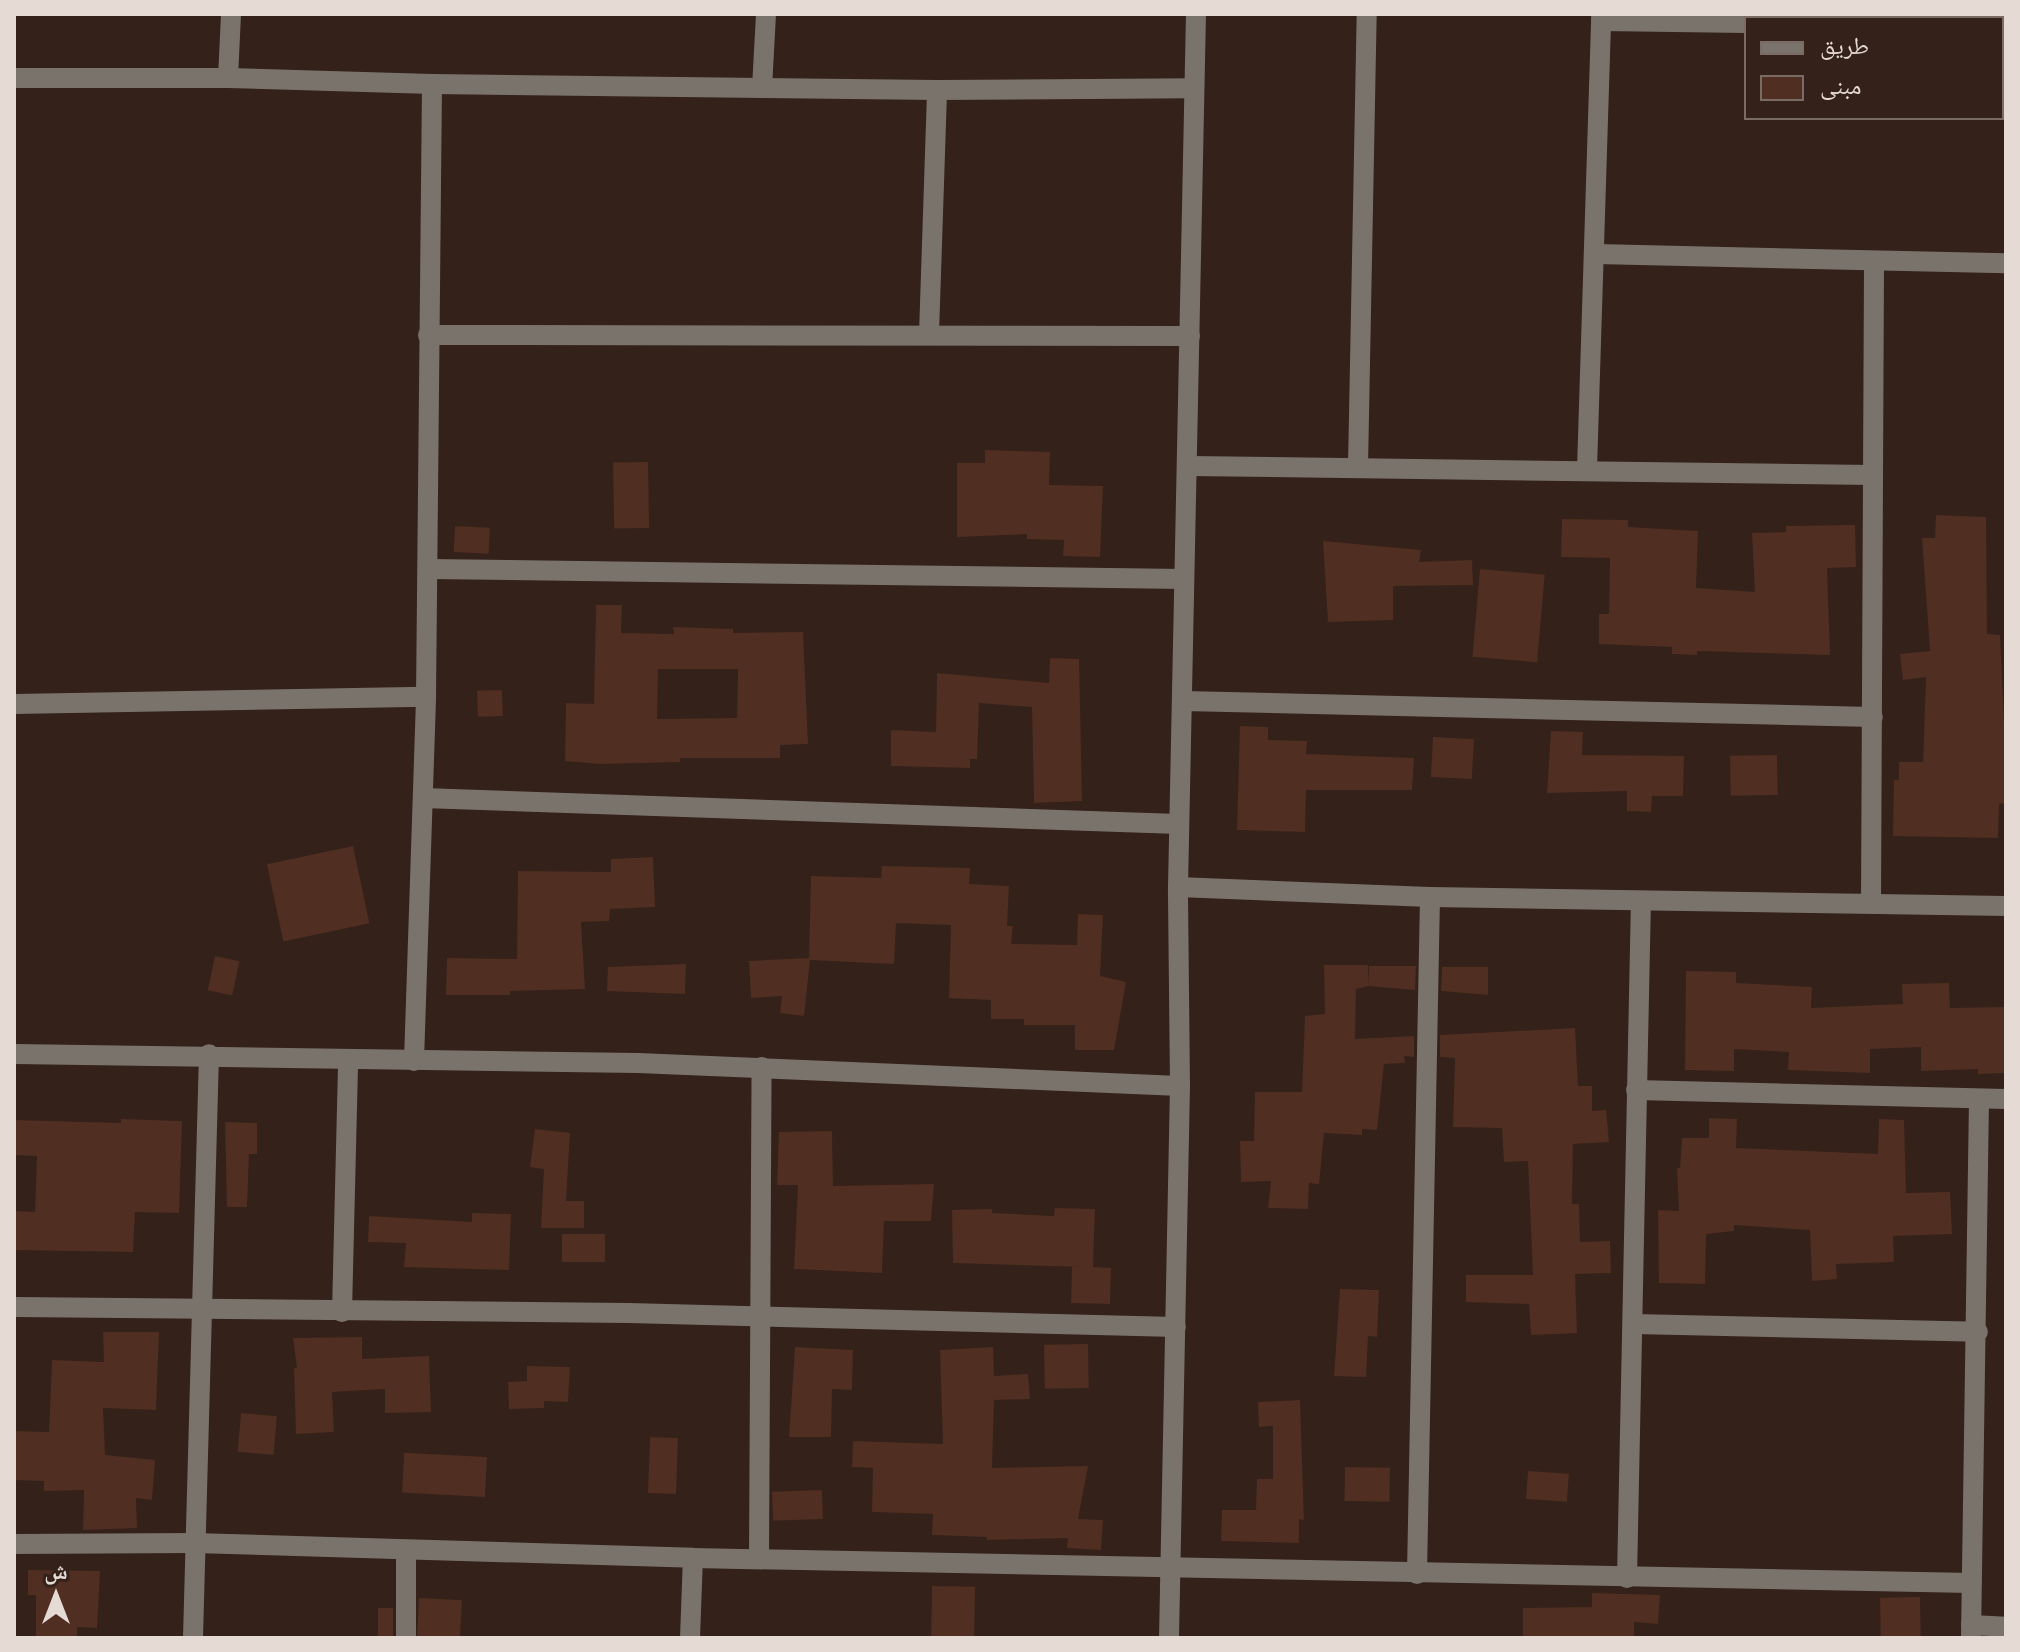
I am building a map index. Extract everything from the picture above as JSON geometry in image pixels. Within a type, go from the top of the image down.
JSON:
[{"type":"street","points":[[228,78],[231,14]]},
{"type":"street","points":[[762,88],[766,14]]},
{"type":"street","points":[[1169,1638],[1180,1086],[1179,824],[1196,14]]},
{"type":"street","points":[[1358,467],[1367,14]]},
{"type":"street","points":[[1587,469],[1601,17],[1744,23]]},
{"type":"street","points":[[14,78],[228,78],[432,84],[937,90],[1194,88]]},
{"type":"street","points":[[414,1061],[426,697],[432,84]]},
{"type":"street","points":[[929,334],[937,90]]},
{"type":"street","points":[[1596,254],[1874,263],[2006,263]]},
{"type":"street","points":[[1871,903],[1874,263]]},
{"type":"street","points":[[428,335],[1190,336]]},
{"type":"street","points":[[1188,466],[1872,475]]},
{"type":"street","points":[[428,569],[1184,579]]},
{"type":"street","points":[[14,704],[426,697]]},
{"type":"street","points":[[1183,701],[1873,717]]},
{"type":"street","points":[[423,798],[1179,824]]},
{"type":"street","points":[[1178,887],[1430,897],[2006,906]]},
{"type":"street","points":[[1417,1574],[1430,897]]},
{"type":"street","points":[[1627,1578],[1641,901]]},
{"type":"street","points":[[14,1054],[209,1054],[348,1061],[762,1067],[1180,1086]]},
{"type":"street","points":[[193,1638],[209,1054]]},
{"type":"street","points":[[342,1312],[348,1061]]},
{"type":"street","points":[[759,1559],[762,1067]]},
{"type":"street","points":[[1636,1090],[2006,1099]]},
{"type":"street","points":[[1979,1099],[1978,1332],[1971,1631],[2006,1627]]},
{"type":"street","points":[[14,1307],[204,1307],[1176,1327]]},
{"type":"street","points":[[1634,1324],[1978,1332]]},
{"type":"street","points":[[14,1544],[194,1543],[693,1558],[1972,1583]]},
{"type":"street","points":[[406,1551],[406,1638]]},
{"type":"street","points":[[690,1638],[693,1558]]},
{"type":"building","points":[[985,450],[1050,452],[1049,485],[1103,486],[1100,557],[1063,556],[1064,540],[1027,539],[1027,534],[957,537],[957,463],[985,463]]},
{"type":"building","points":[[648,462],[649,528],[614,529],[613,463]]},
{"type":"building","points":[[1936,515],[1986,517],[1987,634],[2000,635],[2006,768],[2006,803],[1999,804],[1998,838],[1893,836],[1894,780],[1899,780],[1899,762],[1923,762],[1926,677],[1903,680],[1900,654],[1930,651],[1922,538],[1935,538]]},
{"type":"building","points":[[1562,519],[1628,520],[1628,527],[1698,531],[1696,588],[1755,592],[1752,533],[1786,532],[1786,526],[1855,525],[1856,567],[1827,568],[1830,655],[1697,651],[1697,655],[1672,654],[1672,647],[1599,644],[1599,614],[1609,614],[1610,558],[1561,557]]},
{"type":"building","points":[[455,526],[490,528],[489,554],[454,552]]},
{"type":"building","points":[[1323,541],[1421,550],[1419,562],[1472,560],[1473,585],[1393,586],[1393,620],[1328,622]]},
{"type":"building","points":[[1480,569],[1545,575],[1537,662],[1472,657]]},
{"type":"building","points":[[596,605],[622,605],[621,633],[674,634],[673,627],[733,629],[733,633],[803,632],[808,744],[780,745],[780,758],[680,758],[680,762],[600,764],[565,761],[566,703],[594,704]],"holes":[[[658,669],[738,669],[737,718],[657,719]]]},
{"type":"building","points":[[1050,658],[1079,659],[1082,801],[1034,803],[1032,707],[979,703],[977,759],[970,759],[970,768],[891,766],[891,730],[936,732],[937,673],[1049,683]]},
{"type":"building","points":[[502,690],[503,716],[478,717],[477,691]]},
{"type":"building","points":[[1240,726],[1268,727],[1268,740],[1307,741],[1306,754],[1414,758],[1412,790],[1306,790],[1305,832],[1237,830]]},
{"type":"building","points":[[1551,731],[1583,732],[1582,755],[1684,756],[1683,796],[1652,796],[1651,812],[1627,811],[1627,791],[1547,793]]},
{"type":"building","points":[[1433,737],[1474,739],[1472,779],[1431,777]]},
{"type":"building","points":[[1777,755],[1778,795],[1731,796],[1730,756]]},
{"type":"building","points":[[353,846],[369,923],[283,942],[267,864]]},
{"type":"building","points":[[653,857],[655,907],[610,909],[609,921],[581,922],[585,989],[510,991],[510,995],[446,995],[447,958],[517,959],[518,871],[611,872],[611,859]]},
{"type":"building","points":[[882,866],[970,868],[969,884],[1009,886],[1007,926],[1013,926],[1011,944],[1077,945],[1078,914],[1103,915],[1100,976],[1126,982],[1114,1050],[1075,1050],[1075,1025],[1024,1025],[1024,1019],[991,1019],[991,1000],[949,998],[951,925],[896,923],[894,964],[810,960],[804,1016],[780,1013],[782,996],[751,998],[749,961],[809,958],[811,876],[881,878]]},
{"type":"building","points":[[215,956],[239,961],[232,995],[208,990]]},
{"type":"building","points":[[686,964],[685,994],[607,991],[608,967]]},
{"type":"building","points":[[1324,965],[1368,965],[1368,986],[1356,989],[1355,1039],[1414,1036],[1414,1057],[1404,1056],[1405,1063],[1384,1064],[1377,1130],[1362,1129],[1362,1135],[1324,1133],[1319,1184],[1309,1183],[1308,1209],[1268,1208],[1271,1181],[1241,1182],[1240,1141],[1254,1141],[1255,1092],[1302,1092],[1305,1016],[1325,1014]]},
{"type":"building","points":[[1369,966],[1416,966],[1415,990],[1368,986]]},
{"type":"building","points":[[1442,967],[1488,967],[1488,995],[1441,991]]},
{"type":"building","points":[[1686,971],[1736,972],[1736,983],[1812,987],[1811,1008],[1903,1004],[1902,984],[1949,983],[1950,1008],[2006,1007],[2006,1073],[1978,1074],[1978,1069],[1921,1071],[1921,1047],[1870,1049],[1870,1073],[1788,1070],[1789,1052],[1734,1049],[1734,1071],[1685,1070]]},
{"type":"building","points":[[1575,1028],[1578,1086],[1592,1086],[1592,1111],[1606,1110],[1609,1142],[1573,1144],[1572,1204],[1579,1204],[1580,1242],[1610,1241],[1611,1273],[1575,1274],[1577,1333],[1531,1335],[1529,1304],[1466,1302],[1466,1275],[1533,1275],[1528,1161],[1504,1162],[1502,1128],[1453,1127],[1455,1058],[1440,1057],[1440,1035]]},
{"type":"building","points":[[1709,1118],[1737,1119],[1736,1148],[1878,1154],[1879,1119],[1904,1120],[1906,1193],[1950,1192],[1952,1234],[1893,1236],[1894,1262],[1836,1264],[1837,1279],[1812,1281],[1810,1230],[1734,1225],[1734,1231],[1706,1234],[1705,1284],[1659,1283],[1658,1210],[1679,1211],[1677,1168],[1680,1168],[1682,1138],[1709,1138]]},
{"type":"building","points":[[121,1119],[182,1121],[179,1213],[135,1212],[133,1252],[14,1250],[14,1211],[35,1212],[37,1156],[14,1155],[14,1120],[121,1123]]},
{"type":"building","points":[[225,1122],[257,1123],[257,1154],[249,1154],[247,1207],[227,1207]]},
{"type":"building","points":[[535,1129],[570,1133],[566,1201],[584,1201],[584,1228],[541,1228],[544,1169],[530,1167]]},
{"type":"building","points":[[832,1131],[833,1186],[934,1184],[931,1221],[884,1221],[882,1273],[794,1269],[798,1185],[777,1185],[779,1132]]},
{"type":"building","points":[[1055,1208],[1095,1209],[1093,1267],[1111,1268],[1110,1304],[1071,1303],[1072,1267],[1085,1267],[953,1263],[952,1210],[992,1209],[992,1213],[1054,1216]]},
{"type":"building","points":[[472,1213],[511,1214],[509,1270],[404,1267],[406,1243],[368,1242],[369,1216],[472,1222]]},
{"type":"building","points":[[562,1234],[605,1234],[605,1262],[562,1262]]},
{"type":"building","points":[[1340,1289],[1379,1290],[1377,1337],[1368,1336],[1366,1377],[1334,1376]]},
{"type":"building","points":[[103,1332],[159,1332],[156,1410],[103,1408],[105,1455],[155,1460],[152,1500],[136,1498],[137,1528],[83,1530],[84,1490],[44,1491],[44,1481],[14,1480],[14,1431],[49,1432],[52,1360],[104,1362]]},
{"type":"building","points":[[362,1337],[362,1359],[429,1356],[431,1412],[385,1413],[385,1389],[332,1392],[334,1432],[296,1434],[294,1368],[297,1368],[293,1338]]},
{"type":"building","points":[[1088,1344],[1089,1388],[1045,1389],[1044,1345]]},
{"type":"building","points":[[795,1347],[853,1350],[852,1390],[832,1389],[831,1437],[789,1437]]},
{"type":"building","points":[[993,1347],[994,1376],[1028,1374],[1030,1399],[994,1400],[992,1468],[1088,1466],[1078,1519],[1103,1520],[1101,1550],[1067,1548],[1068,1538],[987,1540],[987,1537],[932,1535],[933,1514],[872,1512],[873,1468],[852,1467],[853,1441],[943,1444],[940,1350]]},
{"type":"building","points":[[527,1366],[570,1367],[568,1402],[544,1401],[544,1408],[509,1409],[508,1382],[527,1381]]},
{"type":"building","points":[[1300,1400],[1304,1520],[1299,1519],[1299,1543],[1221,1541],[1222,1510],[1256,1510],[1257,1479],[1273,1479],[1273,1426],[1259,1427],[1258,1402]]},
{"type":"building","points":[[241,1413],[277,1416],[273,1455],[238,1452]]},
{"type":"building","points":[[650,1437],[678,1438],[676,1494],[648,1493]]},
{"type":"building","points":[[404,1453],[487,1457],[485,1497],[402,1493]]},
{"type":"building","points":[[1345,1467],[1390,1468],[1389,1502],[1344,1501]]},
{"type":"building","points":[[1528,1471],[1569,1474],[1567,1502],[1526,1499]]},
{"type":"building","points":[[822,1490],[823,1519],[773,1521],[772,1492]]},
{"type":"building","points":[[28,1570],[100,1571],[97,1628],[77,1627],[77,1638],[36,1638],[36,1595],[28,1595]]},
{"type":"building","points":[[932,1586],[975,1587],[974,1638],[931,1638]]},
{"type":"building","points":[[1592,1593],[1660,1595],[1658,1624],[1634,1622],[1634,1638],[1523,1638],[1523,1608],[1592,1607]]},
{"type":"building","points":[[1920,1597],[1921,1638],[1881,1638],[1880,1598]]},
{"type":"building","points":[[419,1598],[462,1600],[460,1638],[417,1638]]},
{"type":"building","points":[[378,1608],[393,1608],[393,1638],[378,1638]]}]
